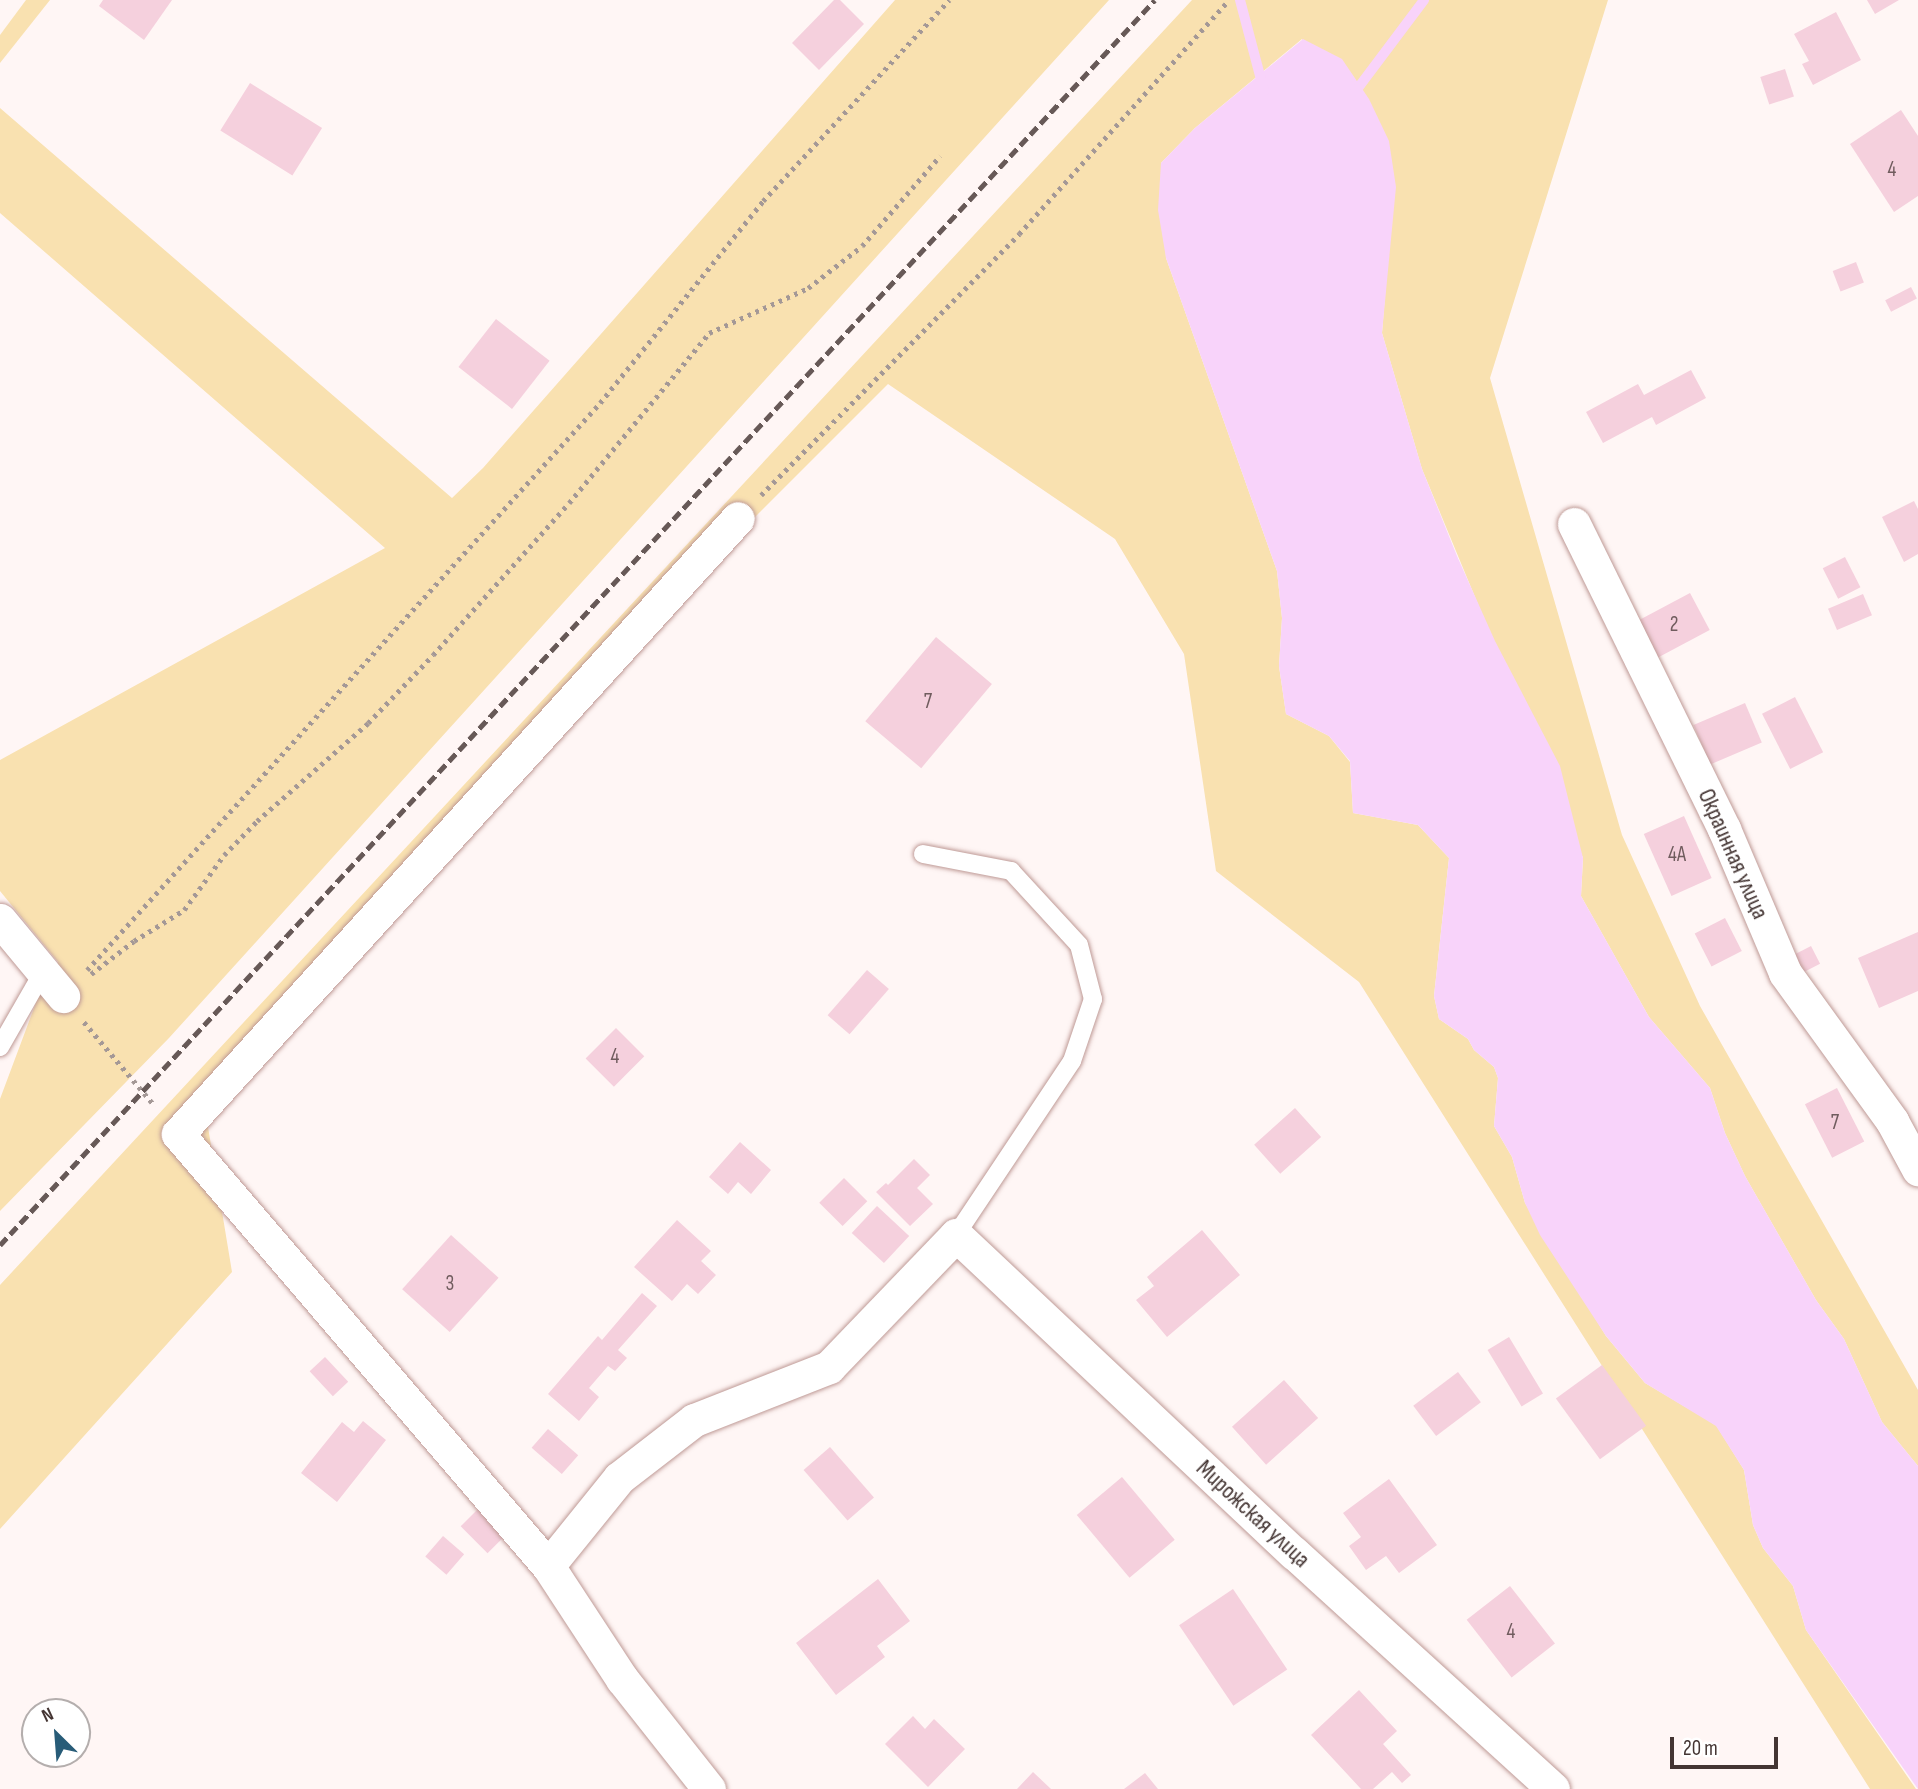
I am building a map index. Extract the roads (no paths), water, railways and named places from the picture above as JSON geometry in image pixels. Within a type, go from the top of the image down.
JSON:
[{"type":"street","points":[[709,1789],[622,1679],[548,1566],[178,1134],[738,518]]},
{"type":"street","name":"Окраинная улица","points":[[1574,524],[1724,829],[1785,972],[1892,1121],[1918,1169]]},
{"type":"street","points":[[0,920],[53,984]]},
{"type":"street","points":[[548,1566],[619,1478],[694,1420],[828,1367],[956,1235]]},
{"type":"street","name":"Мирожская улица","points":[[956,1235],[1294,1553],[1553,1789]]},
{"type":"lane","points":[[923,855],[1011,871],[1079,945],[1093,999],[1072,1061],[956,1235]]},
{"type":"lane","points":[[0,1047],[53,984]]},
{"type":"waterway","points":[[1240,0],[1264,91]]},
{"type":"waterway","points":[[1352,96],[1424,0]]},
{"type":"railway","points":[[0,1245],[1155,0]]}]
